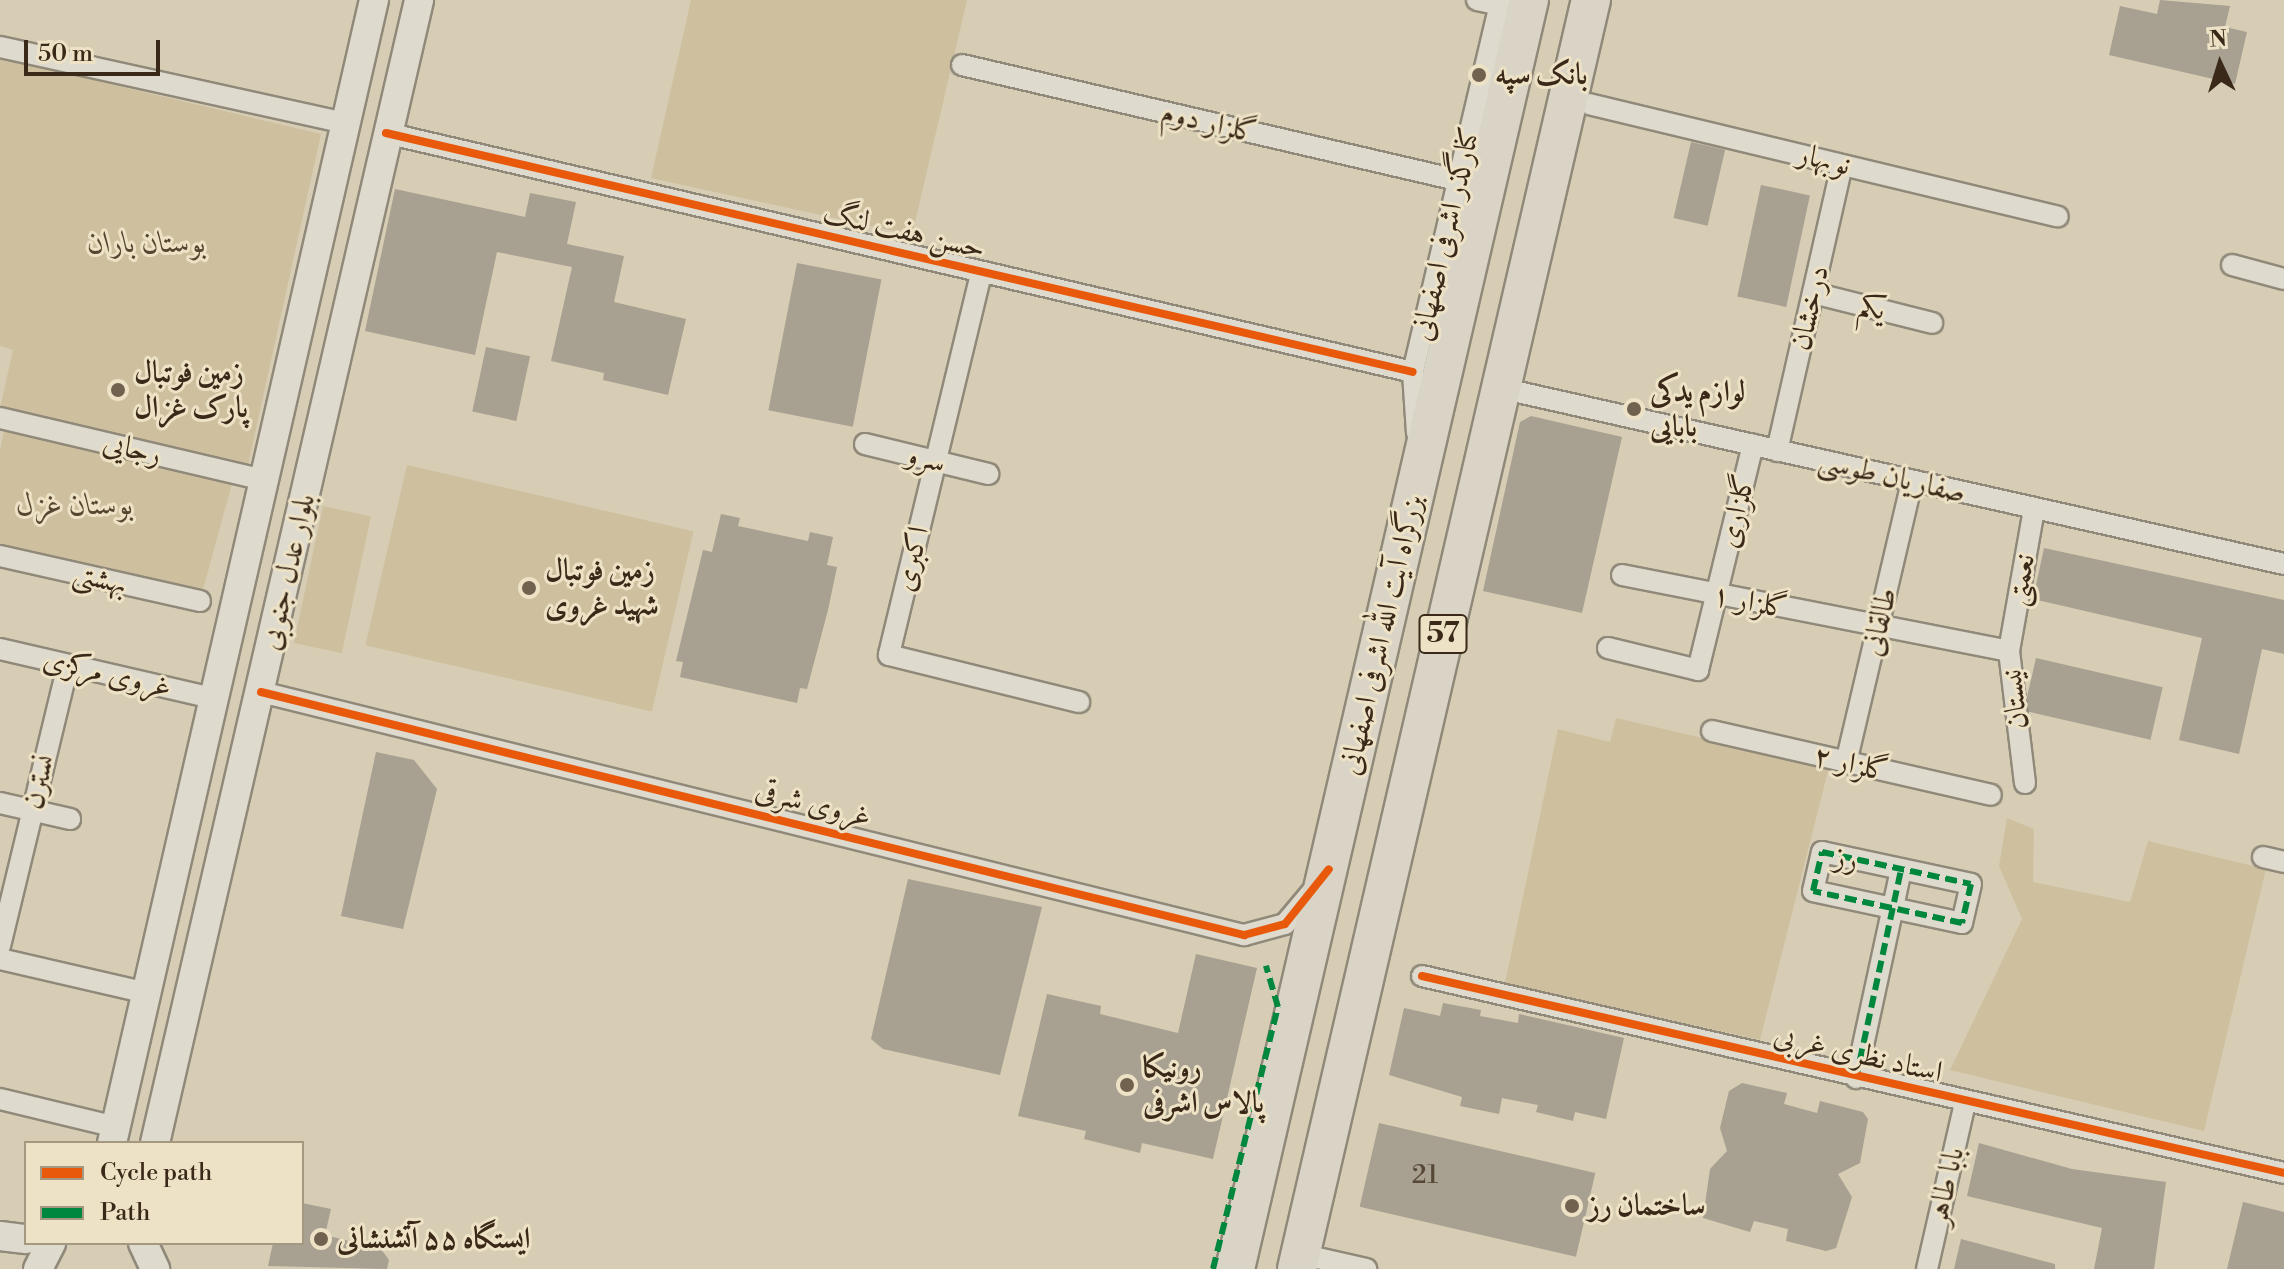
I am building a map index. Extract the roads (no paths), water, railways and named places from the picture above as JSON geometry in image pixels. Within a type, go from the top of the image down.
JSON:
[{"type":"highway","name":"57","points":[[1299,1261],[1591,0]]},
{"type":"highway","name":"بزرگراه آیت الله اشرفی اصفهانی","points":[[1235,1269],[1420,470],[1510,2]]},
{"type":"main road","name":"بلوار عدل جنوبی","points":[[114,1135],[374,0]]},
{"type":"main road","name":"بلوار عدل جنوبی","points":[[155,1141],[419,0]]},
{"type":"main road","points":[[0,1236],[24,1239]]},
{"type":"main road","points":[[38,1269],[50,1245]]},
{"type":"street","points":[[1477,0],[1510,2]]},
{"type":"street","name":"کنارگذر اشرفی اصفهانی","points":[[1420,470],[1413,372],[1457,180],[1510,2]]},
{"type":"street","points":[[0,47],[346,123]]},
{"type":"street","name":"گلزار دوم","points":[[962,65],[1457,180]]},
{"type":"street","name":"نوبهار","points":[[1589,104],[2058,217]]},
{"type":"street","name":"حسن هفت لنگ","points":[[386,133],[981,274],[1413,372]]},
{"type":"street","name":"درخشان","points":[[1777,451],[1842,165]]},
{"type":"street","points":[[2232,265],[2284,279]]},
{"type":"street","name":"اکبری","points":[[981,274],[889,655],[1079,702]]},
{"type":"street","name":"یکم","points":[[1813,293],[1932,323]]},
{"type":"street","name":"صفاریان طوسی","points":[[1500,388],[2284,564]]},
{"type":"street","name":"رجایی","points":[[0,418],[264,480]]},
{"type":"street","name":"سرو","points":[[865,444],[988,474]]},
{"type":"street","name":"گلزاری","points":[[1608,648],[1698,670],[1753,445]]},
{"type":"street","name":"طالقانی","points":[[1846,763],[1912,481]]},
{"type":"street","name":"نعمتی","points":[[2009,651],[2034,509]]},
{"type":"street","name":"بهشتی","points":[[0,556],[200,601]]},
{"type":"street","name":"گلزار ۱","points":[[1622,575],[1716,596],[1879,625]]},
{"type":"street","name":"نیستان","points":[[1879,625],[2009,651],[2025,783]]},
{"type":"street","name":"غروی مرکزی","points":[[0,649],[213,698]]},
{"type":"street","name":"نسترن","points":[[0,946],[68,665]]},
{"type":"street","name":"غروی شرقی","points":[[261,692],[1244,935],[1285,924],[1329,869]]},
{"type":"street","name":"گلزار ۲","points":[[1712,731],[1991,795]]},
{"type":"street","points":[[0,803],[70,819]]},
{"type":"street","name":"رز","points":[[1822,852],[1971,884],[1962,923],[1893,908],[1813,891],[1822,852]]},
{"type":"street","points":[[2263,857],[2284,862]]},
{"type":"street","points":[[1856,1078],[1901,870]]},
{"type":"street","points":[[0,959],[147,993]]},
{"type":"street","name":"استاد نظری غربی","points":[[1422,976],[1965,1103],[2284,1173]]},
{"type":"street","points":[[0,1099],[114,1135]]},
{"type":"street","name":"بابا طاهر","points":[[1927,1269],[1965,1103]]},
{"type":"street","points":[[1299,1261],[1366,1269]]},
{"type":"place","name":"بانک سپه","points":[[1479,75]]},
{"type":"place","name":"زمین فوتبال پارک غزال","points":[[118,390]]},
{"type":"place","name":"لوازم یدکی بابایی","points":[[1634,409]]},
{"type":"place","name":"زمین فوتبال شهید غروی","points":[[529,588]]},
{"type":"place","name":"رونیکا پالاس اشرفی","points":[[1127,1085]]},
{"type":"place","name":"ساختمان رز","points":[[1572,1206]]},
{"type":"place","name":"ایستگاه ۵۵ آتشنشانی","points":[[321,1239]]},
{"type":"park label","name":"بوستان باران","points":[[147,243]]},
{"type":"park label","name":"بوستان غزل","points":[[75,505]]}]
